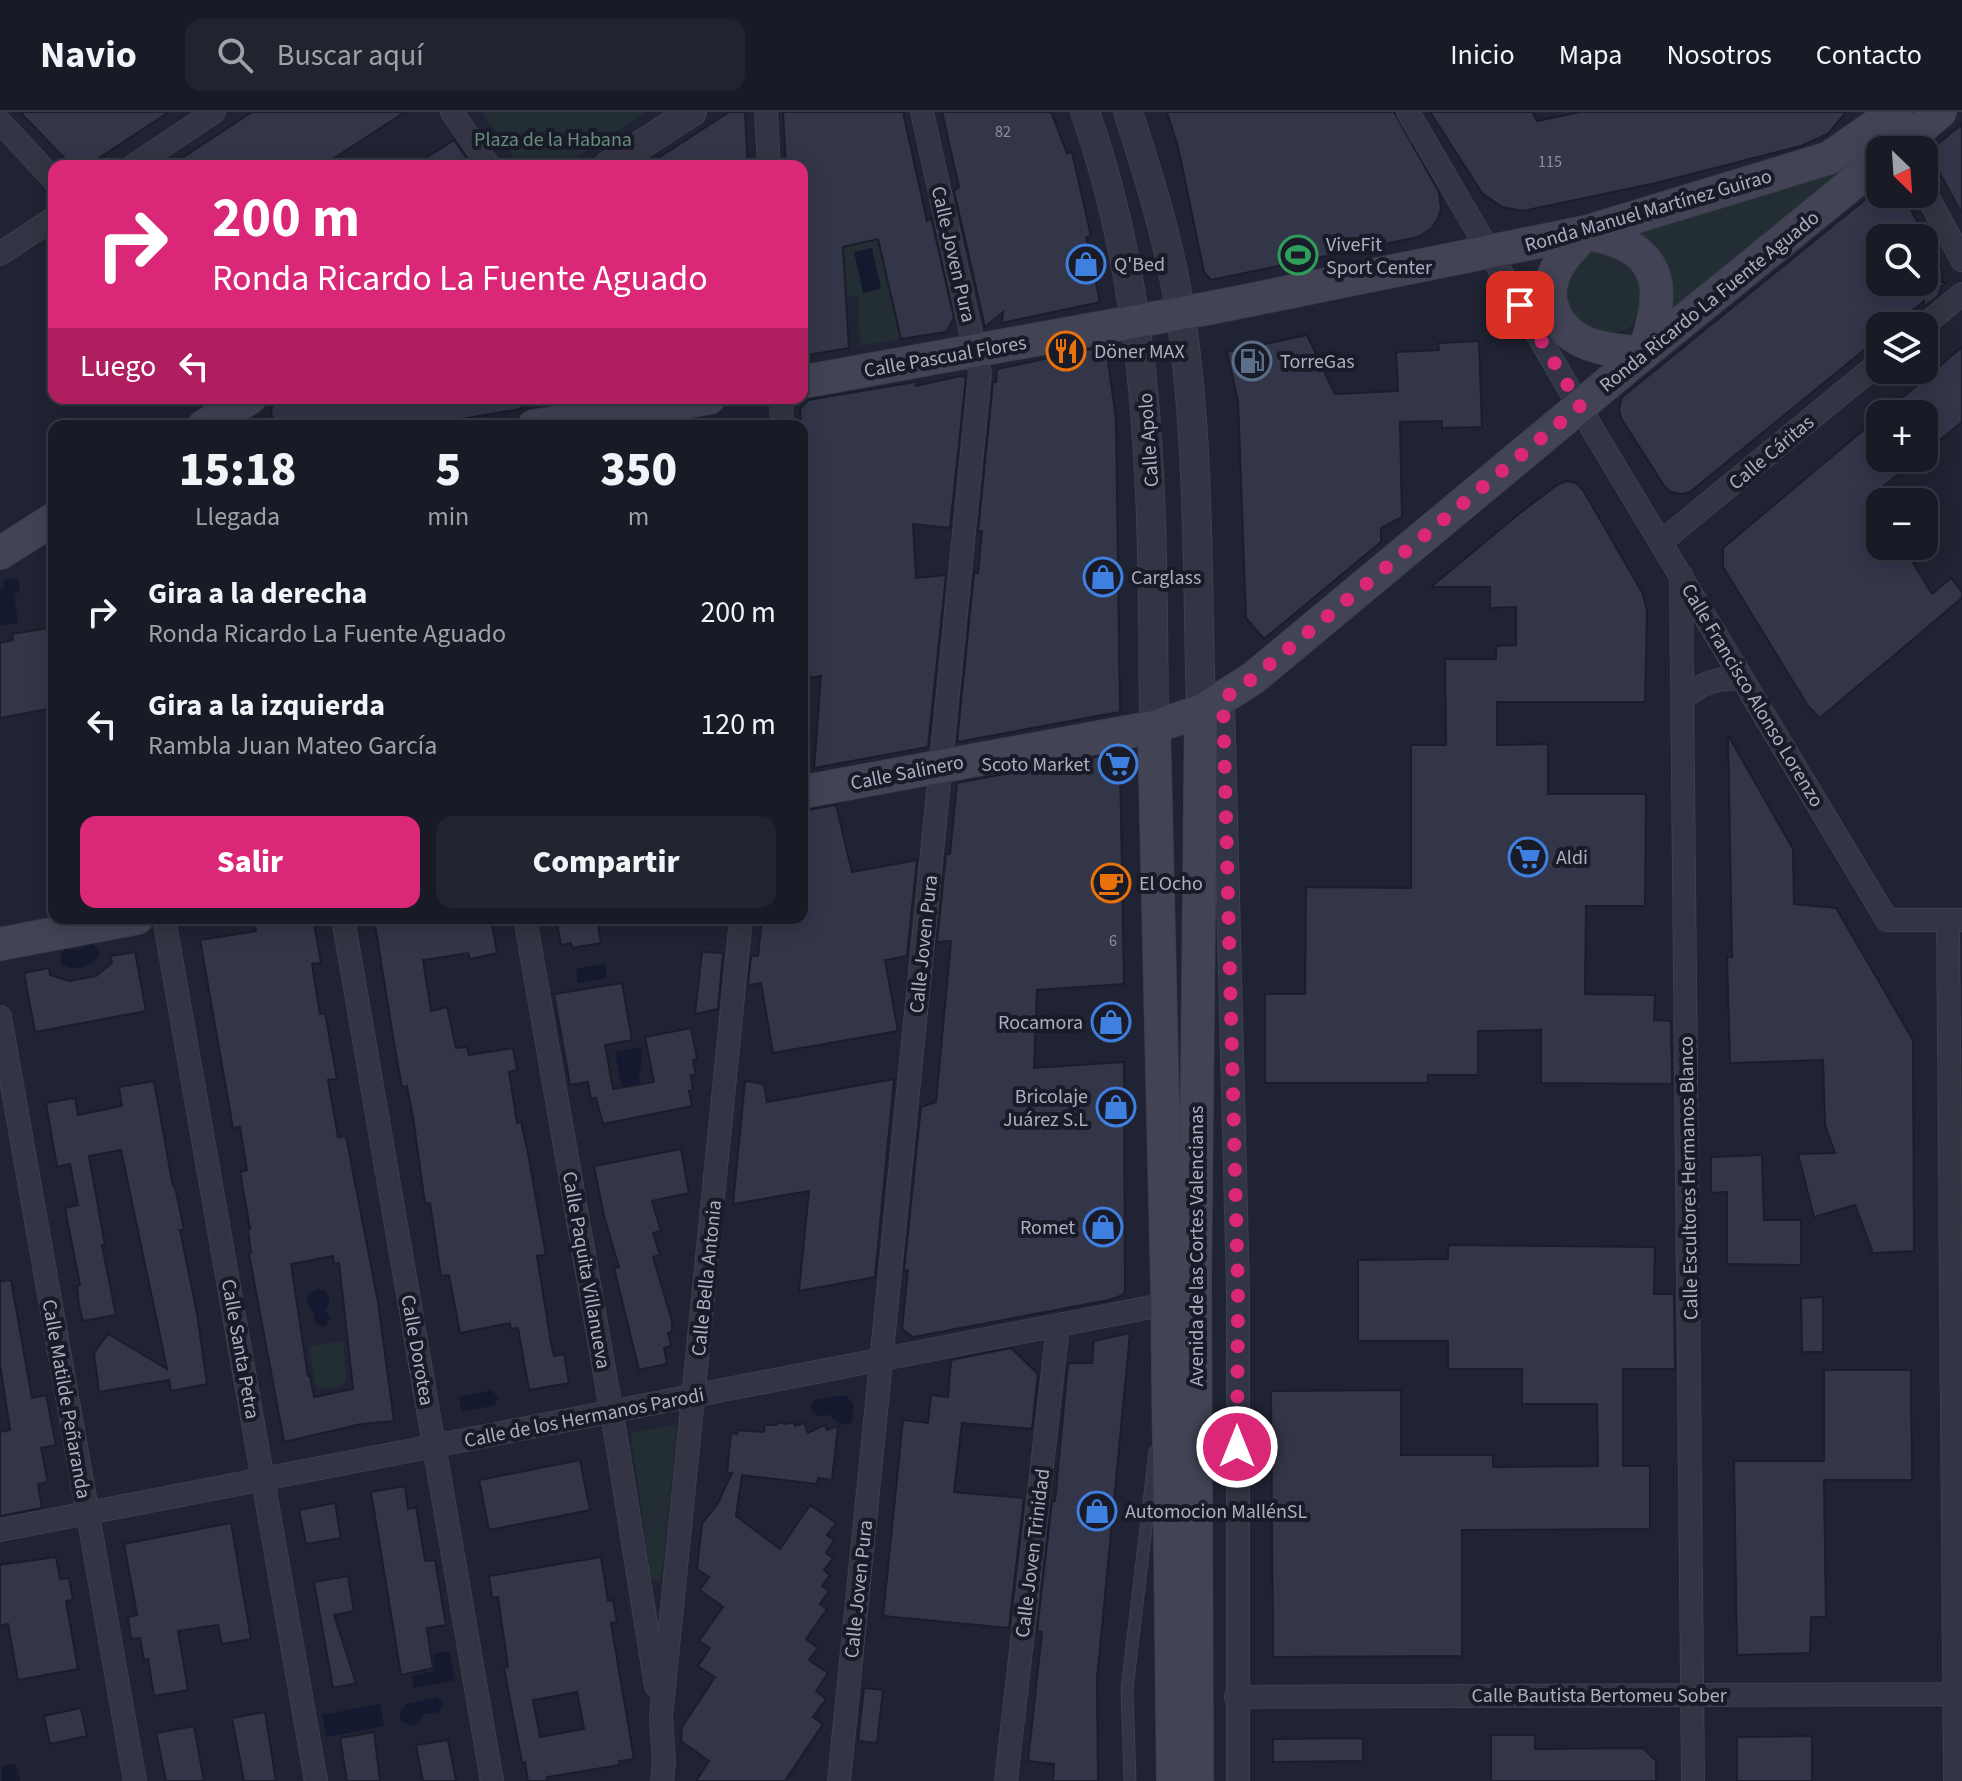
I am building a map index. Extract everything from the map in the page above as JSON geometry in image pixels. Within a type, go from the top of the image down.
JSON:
[{"type":"main road","name":"Ronda Ricardo La Fuente Aguado","points":[[1891,136],[1940,112]]},
{"type":"main road","name":"Ronda Ricardo La Fuente Aguado","points":[[1829,158],[1866,145]]},
{"type":"main road","name":"Ronda Manuel Martínez Guirao","points":[[1136,322],[1586,232],[1829,158]]},
{"type":"main road","name":"Ronda Ricardo La Fuente Aguado","points":[[1154,727],[1212,705],[1252,679],[1644,353],[1866,158]]},
{"type":"main road","points":[[1586,232],[1623,244],[1650,265],[1656,281],[1657,299],[1644,353],[1585,344],[1569,335],[1557,321],[1551,304],[1550,286],[1556,269],[1586,232]]},
{"type":"main road","name":"Calle Pascual Flores","points":[[808,381],[1136,322]]},
{"type":"main road","points":[[214,420],[240,404]]},
{"type":"main road","points":[[571,420],[671,404]]},
{"type":"main road","points":[[0,553],[48,523]]},
{"type":"main road","name":"Avenida de las Cortes Valencianas","points":[[1197,1781],[1195,1279],[1212,705]]},
{"type":"main road","name":"Avenida de las Cortes Valencianas","points":[[1154,727],[1168,1343],[1173,1781]]},
{"type":"main road","name":"Calle Salinero","points":[[808,791],[1154,727]]},
{"type":"main road","points":[[0,944],[105,924]]},
{"type":"street","points":[[142,160],[214,112]]},
{"type":"street","points":[[452,112],[485,160]]},
{"type":"street","points":[[617,160],[692,112]]},
{"type":"street","points":[[766,112],[769,160]]},
{"type":"street","name":"Calle Joven Pura","points":[[839,1781],[980,373],[922,112]]},
{"type":"street","name":"Calle Apolo","points":[[1085,112],[1114,211],[1136,322],[1146,399],[1151,478],[1154,727]]},
{"type":"street","points":[[1128,112],[1156,202],[1181,314],[1212,705]]},
{"type":"street","name":"Calle Francisco Alonso Lorenzo","points":[[1408,112],[1887,920],[1955,920]]},
{"type":"street","points":[[0,122],[48,174]]},
{"type":"street","points":[[1934,208],[1962,260]]},
{"type":"street","points":[[0,254],[48,222]]},
{"type":"street","points":[[1938,314],[1962,294]]},
{"type":"street","name":"Calle Cáritas","points":[[1661,542],[1866,374]]},
{"type":"street","name":"Calle Escultores Hermanos Blanco","points":[[1681,575],[1693,1781]]},
{"type":"street","points":[[1683,699],[1713,681],[1724,678],[1743,680]]},
{"type":"street","name":"Avenida de las Cortes Valencianas","points":[[1212,705],[1238,1290],[1238,1781]]},
{"type":"street","points":[[1955,920],[1958,1694],[1955,1781]]},
{"type":"street","name":"Calle Santa Petra","points":[[165,924],[316,1781]]},
{"type":"street","name":"Calle Dorotea","points":[[344,924],[492,1781]]},
{"type":"street","name":"Calle Paquita Villanueva","points":[[526,924],[612,1412],[661,1717]]},
{"type":"street","name":"Calle Bella Antonia","points":[[662,1781],[661,1717],[740,924]]},
{"type":"street","name":"Calle Matilde Peñaranda","points":[[0,1017],[135,1781]]},
{"type":"street","name":"Calle de los Hermanos Parodi","points":[[0,1530],[1167,1304]]},
{"type":"street","name":"Calle Joven Trinidad","points":[[1006,1781],[1058,1326]]},
{"type":"street","name":"Calle Bautista Bertomeu Sober","points":[[1236,1697],[1958,1694]]},
{"type":"lane","points":[[1130,1781],[1127,1689],[1168,1343]]},
{"type":"green space","name":"Plaza de la Habana","points":[[482,112],[647,112],[572,160],[516,160]]},
{"type":"green space","points":[[1845,166],[1846,169],[1664,316],[1623,230],[1763,195]]},
{"type":"green space","points":[[878,239],[901,339],[860,346],[858,296],[847,297],[843,247]]},
{"type":"green space","points":[[1609,249],[1644,278],[1639,311],[1629,328],[1621,331],[1578,329],[1559,289],[1586,252]]},
{"type":"green space","points":[[343,1341],[347,1381],[340,1387],[320,1388],[315,1383],[309,1346]]},
{"type":"green space","points":[[674,1425],[677,1428],[662,1576],[657,1582],[651,1578],[631,1435],[633,1432]]},
{"type":"water","points":[[872,248],[881,289],[863,293],[854,252]]},
{"type":"water","points":[[18,578],[20,592],[14,594],[18,623],[0,626],[0,589],[5,588],[3,580]]},
{"type":"water","points":[[90,944],[97,947],[100,953],[93,962],[77,968],[61,964],[60,955],[65,949],[79,950]]},
{"type":"water","points":[[605,963],[607,978],[578,983],[576,969]]},
{"type":"water","points":[[641,1047],[640,1087],[622,1090],[615,1052]]},
{"type":"water","points":[[317,1289],[325,1290],[330,1299],[326,1311],[330,1320],[324,1327],[315,1323],[314,1313],[306,1302],[309,1293]]},
{"type":"water","points":[[492,1390],[498,1398],[495,1405],[462,1412],[459,1397]]},
{"type":"water","points":[[846,1395],[854,1405],[852,1422],[848,1425],[838,1423],[829,1415],[813,1413],[811,1407],[814,1400]]},
{"type":"water","points":[[449,1651],[455,1680],[414,1688],[412,1676],[434,1671],[434,1654]]},
{"type":"water","points":[[437,1697],[443,1703],[440,1712],[424,1714],[412,1726],[402,1722],[399,1714],[406,1704]]},
{"type":"water","points":[[380,1704],[384,1726],[327,1737],[322,1715]]},
{"type":"water","points":[[16,1765],[20,1781],[2,1781],[2,1766]]},
{"type":"building","points":[[20,112],[169,112],[96,160],[66,160]]},
{"type":"building","points":[[252,112],[405,112],[331,160],[179,160]]},
{"type":"building","points":[[729,112],[745,112],[748,160],[655,160]]},
{"type":"building","points":[[783,112],[903,112],[927,221],[931,217],[954,318],[946,332],[901,339],[878,239],[843,247],[849,348],[808,355],[808,160],[786,160]]},
{"type":"building","points":[[942,112],[1051,112],[1067,153],[1072,152],[1091,236],[1086,237],[1100,302],[1002,323],[1003,312],[985,327],[954,191],[959,187]]},
{"type":"building","points":[[1167,112],[1394,112],[1439,192],[1441,208],[1438,218],[1432,228],[1418,237],[1211,280],[1204,272],[1178,147]]},
{"type":"building","points":[[1430,112],[1532,112],[1537,121],[1580,112],[1846,112],[1828,134],[1801,146],[1656,183],[1523,211],[1502,207],[1482,193]]},
{"type":"building","points":[[1962,124],[1962,214],[1938,170],[1938,144]]},
{"type":"building","points":[[454,140],[468,160],[423,160]]},
{"type":"building","points":[[1866,199],[1866,208],[1910,208],[1918,224],[1866,224],[1866,296],[1938,296],[1924,307],[1924,301],[1910,312],[1866,312],[1866,348],[1690,492],[1671,492],[1665,487],[1619,411],[1621,398]]},
{"type":"building","points":[[1938,262],[1942,282],[1947,282],[1938,296]]},
{"type":"building","points":[[1307,335],[1335,394],[1398,391],[1396,352],[1439,350],[1438,343],[1479,341],[1482,427],[1442,428],[1442,421],[1400,422],[1402,517],[1381,528],[1381,542],[1264,639],[1246,618],[1238,401],[1227,352]]},
{"type":"building","points":[[1106,346],[1116,419],[1120,712],[957,742],[974,573],[978,573],[982,531],[978,531],[993,382],[996,382],[997,369]]},
{"type":"building","points":[[1962,347],[1962,422],[1938,442],[1938,400],[1900,400],[1918,384],[1938,384],[1938,367]]},
{"type":"building","points":[[966,377],[950,528],[913,524],[916,578],[946,575],[928,747],[814,768],[821,676],[808,678],[808,420],[801,420],[800,409],[808,404],[808,400],[921,381],[915,386]]},
{"type":"building","points":[[273,404],[521,404],[521,409],[456,420],[272,420]]},
{"type":"building","points":[[1866,428],[1866,472],[1901,472],[1882,488],[1866,488],[1866,560],[1911,560],[1932,594],[1951,578],[1962,592],[1962,598],[1820,718],[1808,706],[1723,567],[1723,548]]},
{"type":"building","points":[[1566,481],[1576,483],[1583,490],[1643,594],[1647,611],[1645,702],[1497,702],[1497,745],[1548,744],[1548,794],[1646,794],[1645,906],[1586,906],[1585,994],[1655,995],[1654,1020],[1671,1021],[1672,1084],[1541,1083],[1541,1030],[1478,1031],[1478,1075],[1428,1075],[1428,1083],[1265,1083],[1265,994],[1305,994],[1306,887],[1411,888],[1411,745],[1446,745],[1445,659],[1496,659],[1496,646],[1516,645],[1516,607],[1490,608],[1490,587],[1431,587],[1520,513]]},
{"type":"building","points":[[48,628],[48,709],[0,718],[0,643],[13,640],[12,634]]},
{"type":"building","points":[[1728,735],[1793,849],[1794,904],[1836,908],[1913,1040],[1914,1251],[1873,1253],[1855,1205],[1814,1217],[1798,1154],[1835,1153],[1825,1125],[1823,1060],[1730,1063],[1727,957],[1732,957]]},
{"type":"building","points":[[1116,753],[1120,758],[1124,984],[1037,990],[1034,1068],[1124,1062],[1125,1290],[1123,1295],[1109,1300],[913,1337],[902,1329],[908,1270],[904,1271],[921,1107],[936,1102],[951,941],[937,942],[957,783]]},
{"type":"building","points":[[836,805],[852,872],[917,860],[907,956],[885,960],[898,1031],[773,1053],[761,983],[748,985],[751,956],[758,956],[761,924],[808,924],[808,810]]},
{"type":"building","points":[[261,924],[314,924],[321,963],[312,964],[320,1014],[325,1013],[337,1079],[328,1080],[338,1137],[346,1136],[378,1302],[394,1421],[361,1424],[284,1442],[249,1254],[250,1229],[240,1172],[247,1170],[240,1127],[233,1128],[200,940],[256,931],[255,925]],"holes":[[[333,1256],[334,1264],[339,1263],[353,1389],[314,1397],[291,1264]]]},
{"type":"building","points":[[375,924],[492,924],[497,953],[470,959],[468,953],[423,960],[431,1011],[447,1007],[456,1048],[467,1047],[469,1055],[513,1048],[517,1070],[509,1072],[517,1123],[521,1122],[528,1153],[546,1255],[537,1256],[551,1343],[554,1356],[564,1354],[569,1383],[529,1390],[518,1328],[511,1329],[510,1323],[460,1333],[449,1275],[441,1276],[430,1203],[425,1204],[407,1086],[402,1087]]},
{"type":"building","points":[[557,924],[598,924],[601,943],[572,948],[571,943],[561,945]]},
{"type":"building","points":[[135,952],[146,1011],[35,1032],[24,973],[49,968],[50,975],[69,981],[96,976],[112,963],[110,956]]},
{"type":"building","points":[[702,952],[723,953],[718,1009],[695,1014]]},
{"type":"building","points":[[622,983],[632,1040],[605,1045],[613,1089],[654,1082],[645,1037],[691,1028],[697,1059],[693,1060],[696,1075],[691,1075],[693,1090],[689,1091],[692,1106],[603,1124],[596,1098],[591,1099],[588,1082],[570,1085],[554,994]]},
{"type":"building","points":[[894,1079],[875,1277],[799,1291],[809,1191],[733,1204],[745,1081],[764,1084],[767,1102]]},
{"type":"building","points":[[154,1081],[184,1230],[180,1230],[197,1313],[207,1384],[171,1391],[169,1380],[99,1392],[94,1353],[108,1334],[167,1369],[121,1150],[89,1156],[116,1315],[83,1321],[77,1286],[80,1285],[65,1208],[78,1205],[70,1164],[57,1167],[46,1103],[75,1098],[78,1115],[122,1106],[119,1087]]},
{"type":"building","points":[[681,1149],[689,1193],[652,1201],[661,1231],[653,1233],[660,1255],[653,1257],[672,1321],[672,1332],[668,1333],[671,1346],[664,1348],[667,1364],[639,1370],[614,1268],[619,1267],[594,1166]]},
{"type":"building","points":[[1762,1155],[1764,1220],[1801,1220],[1801,1265],[1727,1264],[1727,1192],[1711,1193],[1711,1157]]},
{"type":"building","points":[[1448,1245],[1655,1247],[1654,1294],[1674,1294],[1675,1369],[1623,1369],[1623,1466],[1650,1466],[1650,1529],[1462,1530],[1462,1656],[1273,1657],[1271,1391],[1401,1390],[1401,1455],[1493,1455],[1493,1467],[1598,1466],[1597,1404],[1522,1404],[1522,1369],[1448,1369],[1448,1341],[1358,1341],[1358,1260],[1448,1259]]},
{"type":"building","points":[[11,1280],[32,1398],[46,1395],[56,1445],[41,1448],[48,1482],[38,1484],[42,1508],[0,1516],[0,1432],[10,1430],[0,1364],[0,1281]]},
{"type":"building","points":[[1823,1297],[1823,1352],[1802,1352],[1801,1298]]},
{"type":"building","points":[[1130,1333],[1097,1680],[1098,1781],[1053,1781],[1054,1764],[1028,1761],[1042,1632],[1037,1631],[1052,1501],[1055,1501],[1067,1372],[1069,1363],[1092,1363],[1094,1341]]},
{"type":"building","points":[[1011,1348],[1038,1374],[1032,1429],[962,1423],[954,1492],[1024,1498],[1009,1628],[883,1616],[903,1420],[928,1423],[931,1395],[948,1397],[951,1360]]},
{"type":"building","points":[[1824,1370],[1911,1370],[1912,1480],[1824,1480],[1826,1617],[1811,1617],[1810,1653],[1737,1655],[1734,1461],[1824,1461]]},
{"type":"building","points":[[777,1422],[793,1422],[795,1426],[804,1423],[808,1433],[825,1425],[827,1430],[838,1426],[832,1480],[818,1478],[817,1484],[742,1475],[736,1516],[780,1549],[810,1505],[836,1523],[827,1535],[834,1540],[826,1553],[833,1558],[824,1570],[830,1575],[822,1586],[829,1591],[820,1604],[827,1609],[806,1639],[818,1648],[809,1660],[828,1673],[816,1691],[826,1699],[813,1717],[823,1724],[785,1781],[696,1781],[709,1761],[681,1741],[682,1727],[715,1677],[698,1666],[710,1648],[699,1641],[723,1607],[700,1590],[709,1577],[697,1569],[702,1524],[718,1503],[732,1473],[727,1473],[731,1433],[737,1434],[737,1430],[764,1432],[765,1425],[777,1425]]},
{"type":"building","points":[[580,1460],[590,1510],[489,1530],[479,1480]]},
{"type":"building","points":[[405,1486],[408,1509],[416,1507],[425,1561],[435,1560],[446,1625],[427,1628],[433,1668],[401,1675],[371,1492]]},
{"type":"building","points":[[335,1503],[341,1538],[306,1544],[299,1510]]},
{"type":"building","points":[[231,1523],[251,1639],[222,1644],[218,1625],[178,1631],[188,1690],[154,1696],[148,1659],[144,1660],[140,1638],[131,1639],[128,1617],[137,1615],[124,1544]]},
{"type":"building","points":[[56,1557],[60,1579],[69,1578],[73,1600],[66,1601],[78,1669],[18,1680],[8,1624],[0,1626],[0,1565]]},
{"type":"building","points":[[601,1557],[608,1601],[613,1600],[617,1622],[611,1623],[634,1759],[619,1761],[620,1765],[547,1777],[547,1781],[528,1781],[504,1668],[508,1667],[498,1597],[492,1598],[489,1576]],"holes":[[[577,1692],[584,1729],[540,1737],[533,1700]]]},
{"type":"building","points":[[348,1576],[354,1611],[334,1615],[356,1683],[333,1688],[314,1582]]},
{"type":"building","points":[[864,1688],[883,1690],[877,1743],[858,1741]]},
{"type":"building","points":[[81,1708],[87,1736],[50,1744],[44,1716]]},
{"type":"building","points":[[265,1712],[276,1781],[244,1781],[232,1718]]},
{"type":"building","points":[[194,1726],[204,1781],[166,1781],[156,1733]]},
{"type":"building","points":[[374,1732],[380,1781],[347,1781],[340,1738]]},
{"type":"building","points":[[1491,1735],[1535,1735],[1535,1749],[1643,1748],[1656,1761],[1656,1781],[1491,1781]]},
{"type":"building","points":[[1812,1736],[1812,1781],[1737,1781],[1737,1737]]},
{"type":"building","points":[[1363,1738],[1363,1761],[1273,1762],[1273,1739]]},
{"type":"building","points":[[448,1740],[456,1781],[423,1781],[416,1745]]},
{"type":"place","name":"ViveFit Sport Center","points":[[1298,255]]},
{"type":"place","name":"Q'Bed","points":[[1086,264]]},
{"type":"place","name":"Döner MAX","points":[[1066,351]]},
{"type":"place","name":"TorreGas","points":[[1252,361]]},
{"type":"place","name":"Carglass","points":[[1103,577]]},
{"type":"place","name":"Scoto Market","points":[[1118,764]]},
{"type":"place","name":"Aldi","points":[[1528,857]]},
{"type":"place","name":"El Ocho","points":[[1111,883]]},
{"type":"place","name":"Rocamora","points":[[1111,1022]]},
{"type":"place","name":"Bricolaje Juárez S.L","points":[[1116,1107]]},
{"type":"place","name":"Romet","points":[[1103,1227]]},
{"type":"place","name":"Automocion MallénSL","points":[[1097,1511]]},
{"type":"route","points":[[1237,1447],[1238,1290],[1223,699],[1252,679],[1580,406],[1520,305]]}]
